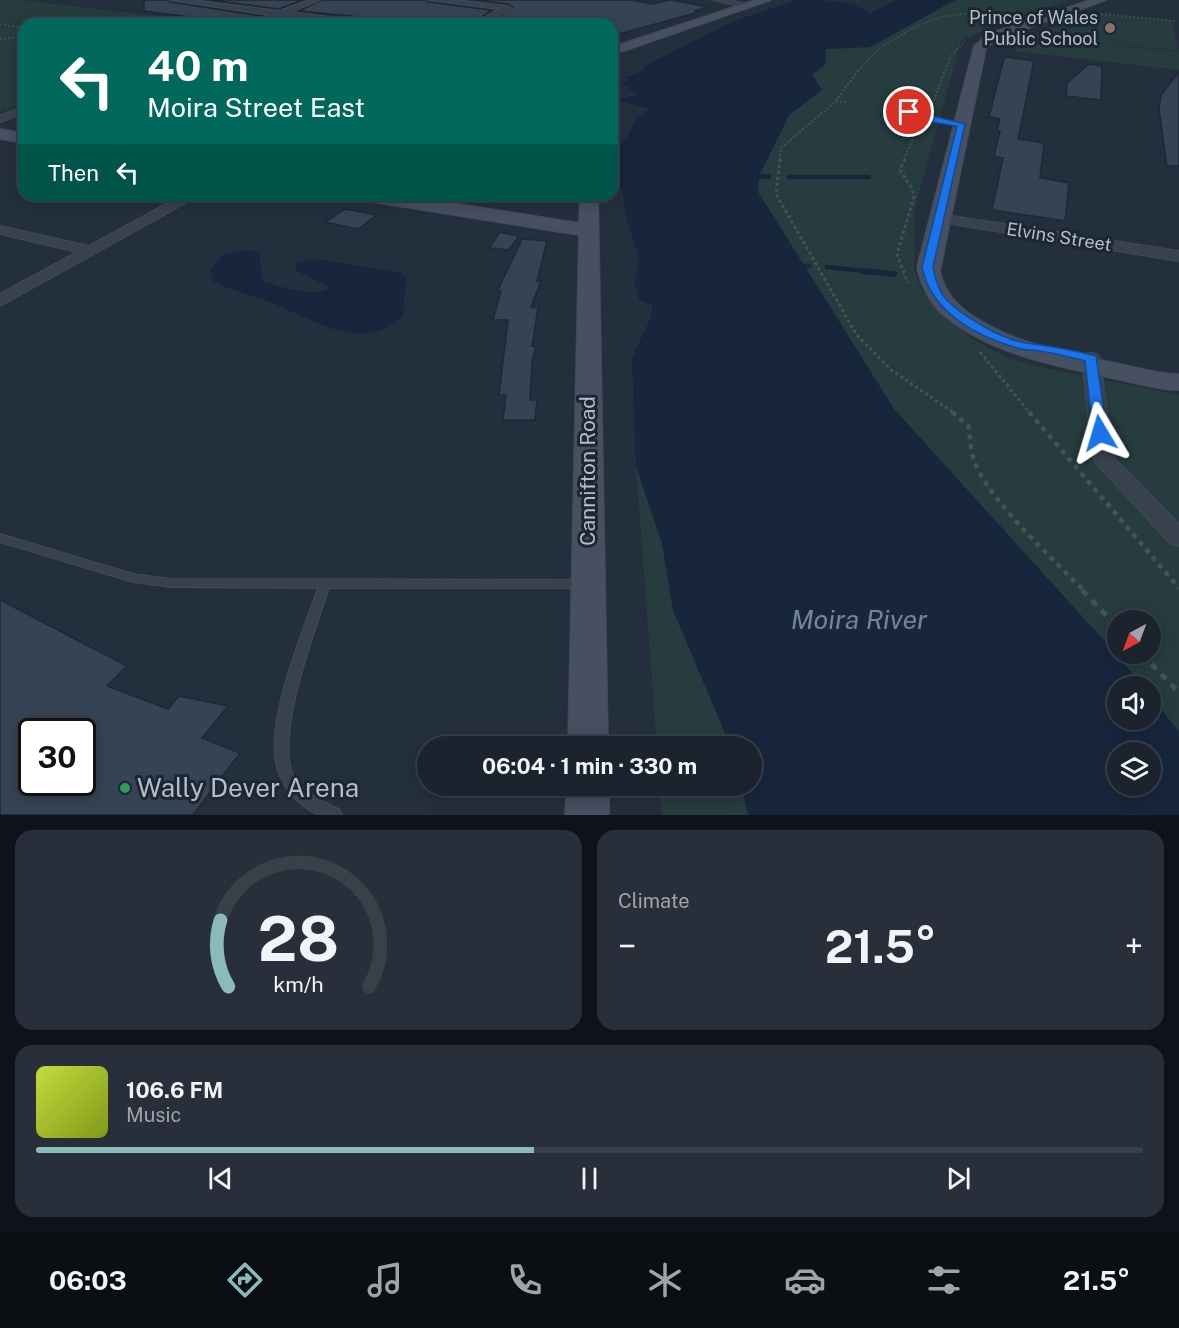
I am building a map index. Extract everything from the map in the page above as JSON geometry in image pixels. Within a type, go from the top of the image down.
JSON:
[{"type":"street","points":[[174,0],[318,18]]},
{"type":"street","points":[[268,18],[316,0]]},
{"type":"street","points":[[432,0],[507,8],[489,18]]},
{"type":"street","points":[[718,0],[748,6]]},
{"type":"street","points":[[618,49],[766,0]]},
{"type":"street","points":[[1100,7],[984,41],[979,51],[928,267],[931,283],[940,299],[960,317],[992,334],[1024,346],[1034,353],[1179,380]]},
{"type":"street","points":[[0,118],[18,112]]},
{"type":"street","points":[[0,134],[18,137]]},
{"type":"street","points":[[0,301],[182,201]]},
{"type":"street","points":[[404,201],[588,230]]},
{"type":"street","name":"Cannifton Road","points":[[588,736],[589,201]]},
{"type":"street","name":"Elvins Street","points":[[939,218],[1179,256]]},
{"type":"street","points":[[0,230],[91,251]]},
{"type":"street","points":[[1091,363],[1102,453],[1106,462],[1179,538]]},
{"type":"street","points":[[587,815],[588,796]]},
{"type":"lane","points":[[909,112],[925,118],[961,124]]},
{"type":"lane","points":[[0,538],[143,579],[171,583],[588,584]]},
{"type":"lane","points":[[325,583],[286,707],[281,750],[286,776],[299,793],[316,806],[334,815]]},
{"type":"path","points":[[1100,7],[1176,21]]},
{"type":"path","points":[[0,24],[18,27]]},
{"type":"path","points":[[0,39],[18,38]]},
{"type":"path","points":[[909,285],[897,254],[914,197],[911,187],[900,170],[918,124],[925,118],[936,99],[944,70],[961,42],[969,39]]},
{"type":"path","points":[[835,101],[846,102]]},
{"type":"path","points":[[975,347],[991,363],[1072,464],[1179,588]]},
{"type":"path","points":[[1151,664],[1179,693]]},
{"type":"green space","points":[[0,0],[23,0],[171,18],[18,18],[18,105],[0,112]]},
{"type":"green space","points":[[955,0],[1069,0],[995,25],[961,41],[915,207],[914,269],[922,291],[949,320],[973,339],[1002,355],[1040,367],[1179,395],[1179,732],[1161,710],[1161,676],[1134,676],[1124,664],[1161,664],[1161,610],[1107,610],[1107,644],[894,409],[758,192],[759,176],[789,114],[822,90],[811,74],[816,71],[826,49],[870,47]]},
{"type":"green space","points":[[228,10],[264,15],[256,18],[205,18]]},
{"type":"green space","points":[[1087,13],[1172,21],[1179,51],[1062,39],[1179,52],[1179,70],[1014,51],[1023,35],[1029,36]]},
{"type":"green space","points":[[636,466],[662,543],[673,610],[726,736],[656,736]]},
{"type":"green space","points":[[661,796],[743,796],[748,815],[662,815]]},
{"type":"water","name":"Moira River","points":[[797,0],[848,3],[869,14],[897,0],[955,0],[870,47],[826,49],[825,65],[812,74],[822,90],[789,115],[759,176],[758,192],[894,409],[1107,644],[1107,664],[1124,664],[1134,676],[1107,676],[1107,730],[1161,730],[1161,710],[1179,732],[1179,815],[748,815],[743,796],[762,796],[762,736],[726,736],[673,610],[662,543],[636,466],[632,358],[652,315],[652,305],[639,299],[635,284],[639,257],[625,214],[623,193],[618,185],[619,148],[636,118],[649,109],[618,100],[637,95],[637,92],[628,89],[629,86],[622,83],[630,80],[624,78],[641,71],[645,66],[734,21]]},
{"type":"water","points":[[244,250],[259,252],[264,282],[303,291],[327,290],[328,286],[295,270],[296,263],[317,259],[399,273],[406,277],[403,316],[387,327],[371,333],[337,330],[213,281],[210,270],[224,254]]},
{"type":"building","points":[[144,0],[168,0],[261,16],[257,18],[198,18],[144,11]]},
{"type":"building","points":[[210,0],[302,0],[279,9]]},
{"type":"building","points":[[322,0],[426,0],[491,10],[480,18],[370,18],[299,11]]},
{"type":"building","points":[[474,0],[631,0],[652,4],[670,0],[709,7],[694,11],[699,12],[618,34],[618,18],[497,18],[513,7],[507,4]]},
{"type":"building","points":[[1004,58],[1034,61],[1018,139],[1044,143],[1040,178],[1069,183],[1065,221],[992,210],[1003,158],[994,156],[1000,131],[997,130],[1000,119],[989,117]]},
{"type":"building","points":[[1089,64],[1102,66],[1101,100],[1066,96],[1067,83]]},
{"type":"building","points":[[1179,72],[1179,166],[1167,166],[1159,109],[1161,95]]},
{"type":"building","points":[[345,209],[377,215],[358,229],[325,222]]},
{"type":"building","points":[[500,232],[519,236],[509,250],[489,248]]},
{"type":"building","points":[[522,239],[547,241],[537,281],[541,281],[531,307],[538,308],[532,346],[536,347],[532,361],[530,400],[537,400],[535,420],[503,420],[506,395],[499,395],[508,320],[493,320],[501,291],[498,290]]},
{"type":"building","points":[[0,600],[127,666],[107,686],[168,709],[179,696],[228,706],[202,738],[240,753],[193,815],[0,815]]},
{"type":"waterway","points":[[759,176],[769,177]]},
{"type":"waterway","points":[[789,177],[869,177]]},
{"type":"waterway","points":[[803,266],[809,266]]},
{"type":"waterway","points":[[827,267],[876,272]]},
{"type":"waterway","points":[[862,271],[894,274]]},
{"type":"place","name":"Prince of Wales Public School","points":[[1110,28]]},
{"type":"place","name":"Wally Dever Arena","points":[[125,788]]},
{"type":"route","points":[[909,112],[937,121],[961,124],[928,267],[931,283],[940,299],[960,317],[992,334],[1024,346],[1036,346],[1091,358],[1100,433]]}]
